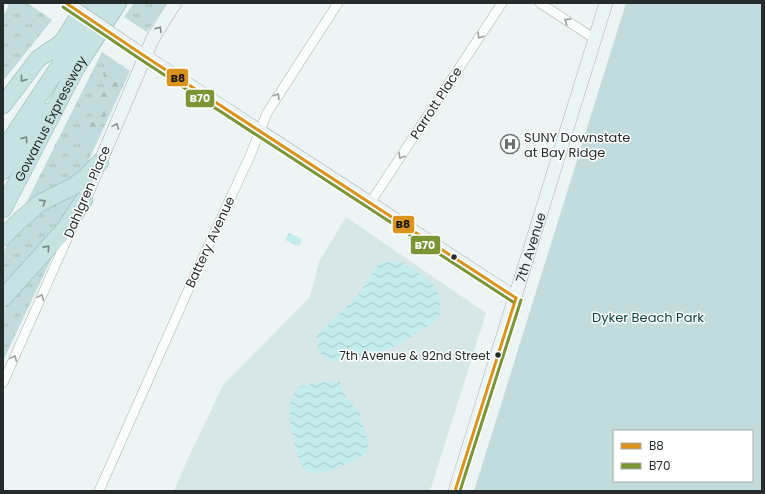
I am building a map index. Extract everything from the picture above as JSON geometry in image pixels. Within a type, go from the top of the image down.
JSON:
[{"type":"highway","name":"Gowanus Expressway","points":[[3,132],[87,3]]},
{"type":"highway","points":[[3,151],[101,3]]},
{"type":"highway","name":"Gowanus Expressway","points":[[3,209],[76,68],[118,3]]},
{"type":"highway","name":"Gowanus Expressway","points":[[3,105],[38,59],[62,43]]},
{"type":"highway","name":"Gowanus Expressway","points":[[3,172],[88,49]]},
{"type":"highway","points":[[3,237],[40,203],[74,186],[86,177],[100,162]]},
{"type":"highway","points":[[3,298],[64,230],[84,200]]},
{"type":"main road","points":[[66,3],[146,57],[516,298]]},
{"type":"main road","name":"Dahlgren Place","points":[[84,200],[153,38],[175,3]]},
{"type":"main road","name":"7th Avenue","points":[[456,491],[606,3]]},
{"type":"street","name":"Battery Avenue","points":[[100,491],[190,284],[250,156],[267,113],[338,3]]},
{"type":"street","name":"Parrott Place","points":[[370,203],[502,3]]},
{"type":"street","points":[[540,3],[595,39]]},
{"type":"street","name":"Dahlgren Place","points":[[3,383],[84,200]]},
{"type":"shaded area","points":[[346,217],[486,313],[430,491],[174,491],[223,385],[310,297],[319,262]]},
{"type":"green space","points":[[8,3],[27,3],[52,20],[3,81],[3,16],[8,7]]},
{"type":"green space","points":[[134,3],[167,3],[147,32],[124,17]]},
{"type":"green space","name":"Dyker Beach Park","points":[[626,3],[762,3],[762,491],[474,491]]},
{"type":"green space","points":[[102,52],[130,71],[87,164],[77,178],[23,209]]},
{"type":"green space","points":[[106,65],[117,73],[119,85],[117,93],[109,111],[82,152],[82,144],[105,85],[103,71]]},
{"type":"green space","points":[[83,190],[66,220],[3,289],[3,251],[18,232],[41,212]]},
{"type":"green space","points":[[55,251],[3,361],[3,309],[43,260]]},
{"type":"water","points":[[289,233],[302,239],[299,246],[285,240]]},
{"type":"water","points":[[380,262],[400,262],[416,271],[435,286],[440,300],[440,314],[434,322],[396,346],[369,355],[331,362],[318,348],[317,335],[357,297]]},
{"type":"water","points":[[339,381],[343,393],[359,412],[368,441],[368,448],[365,454],[337,468],[320,473],[308,472],[300,462],[292,433],[290,407],[294,393],[297,389],[305,385]]},
{"type":"transit line","name":"B8","points":[[66,3],[146,57],[516,298]]},
{"type":"transit line","name":"B70","points":[[63,7],[143,61],[513,302]]},
{"type":"transit line","name":"B8","points":[[455,491],[516,298]]},
{"type":"transit line","name":"B70","points":[[460,491],[521,300]]},
{"type":"place","name":"SUNY Downstate at Bay Ridge","points":[[510,144]]},
{"type":"place","name":"7th Avenue & 92nd Street","points":[[498,355]]}]
